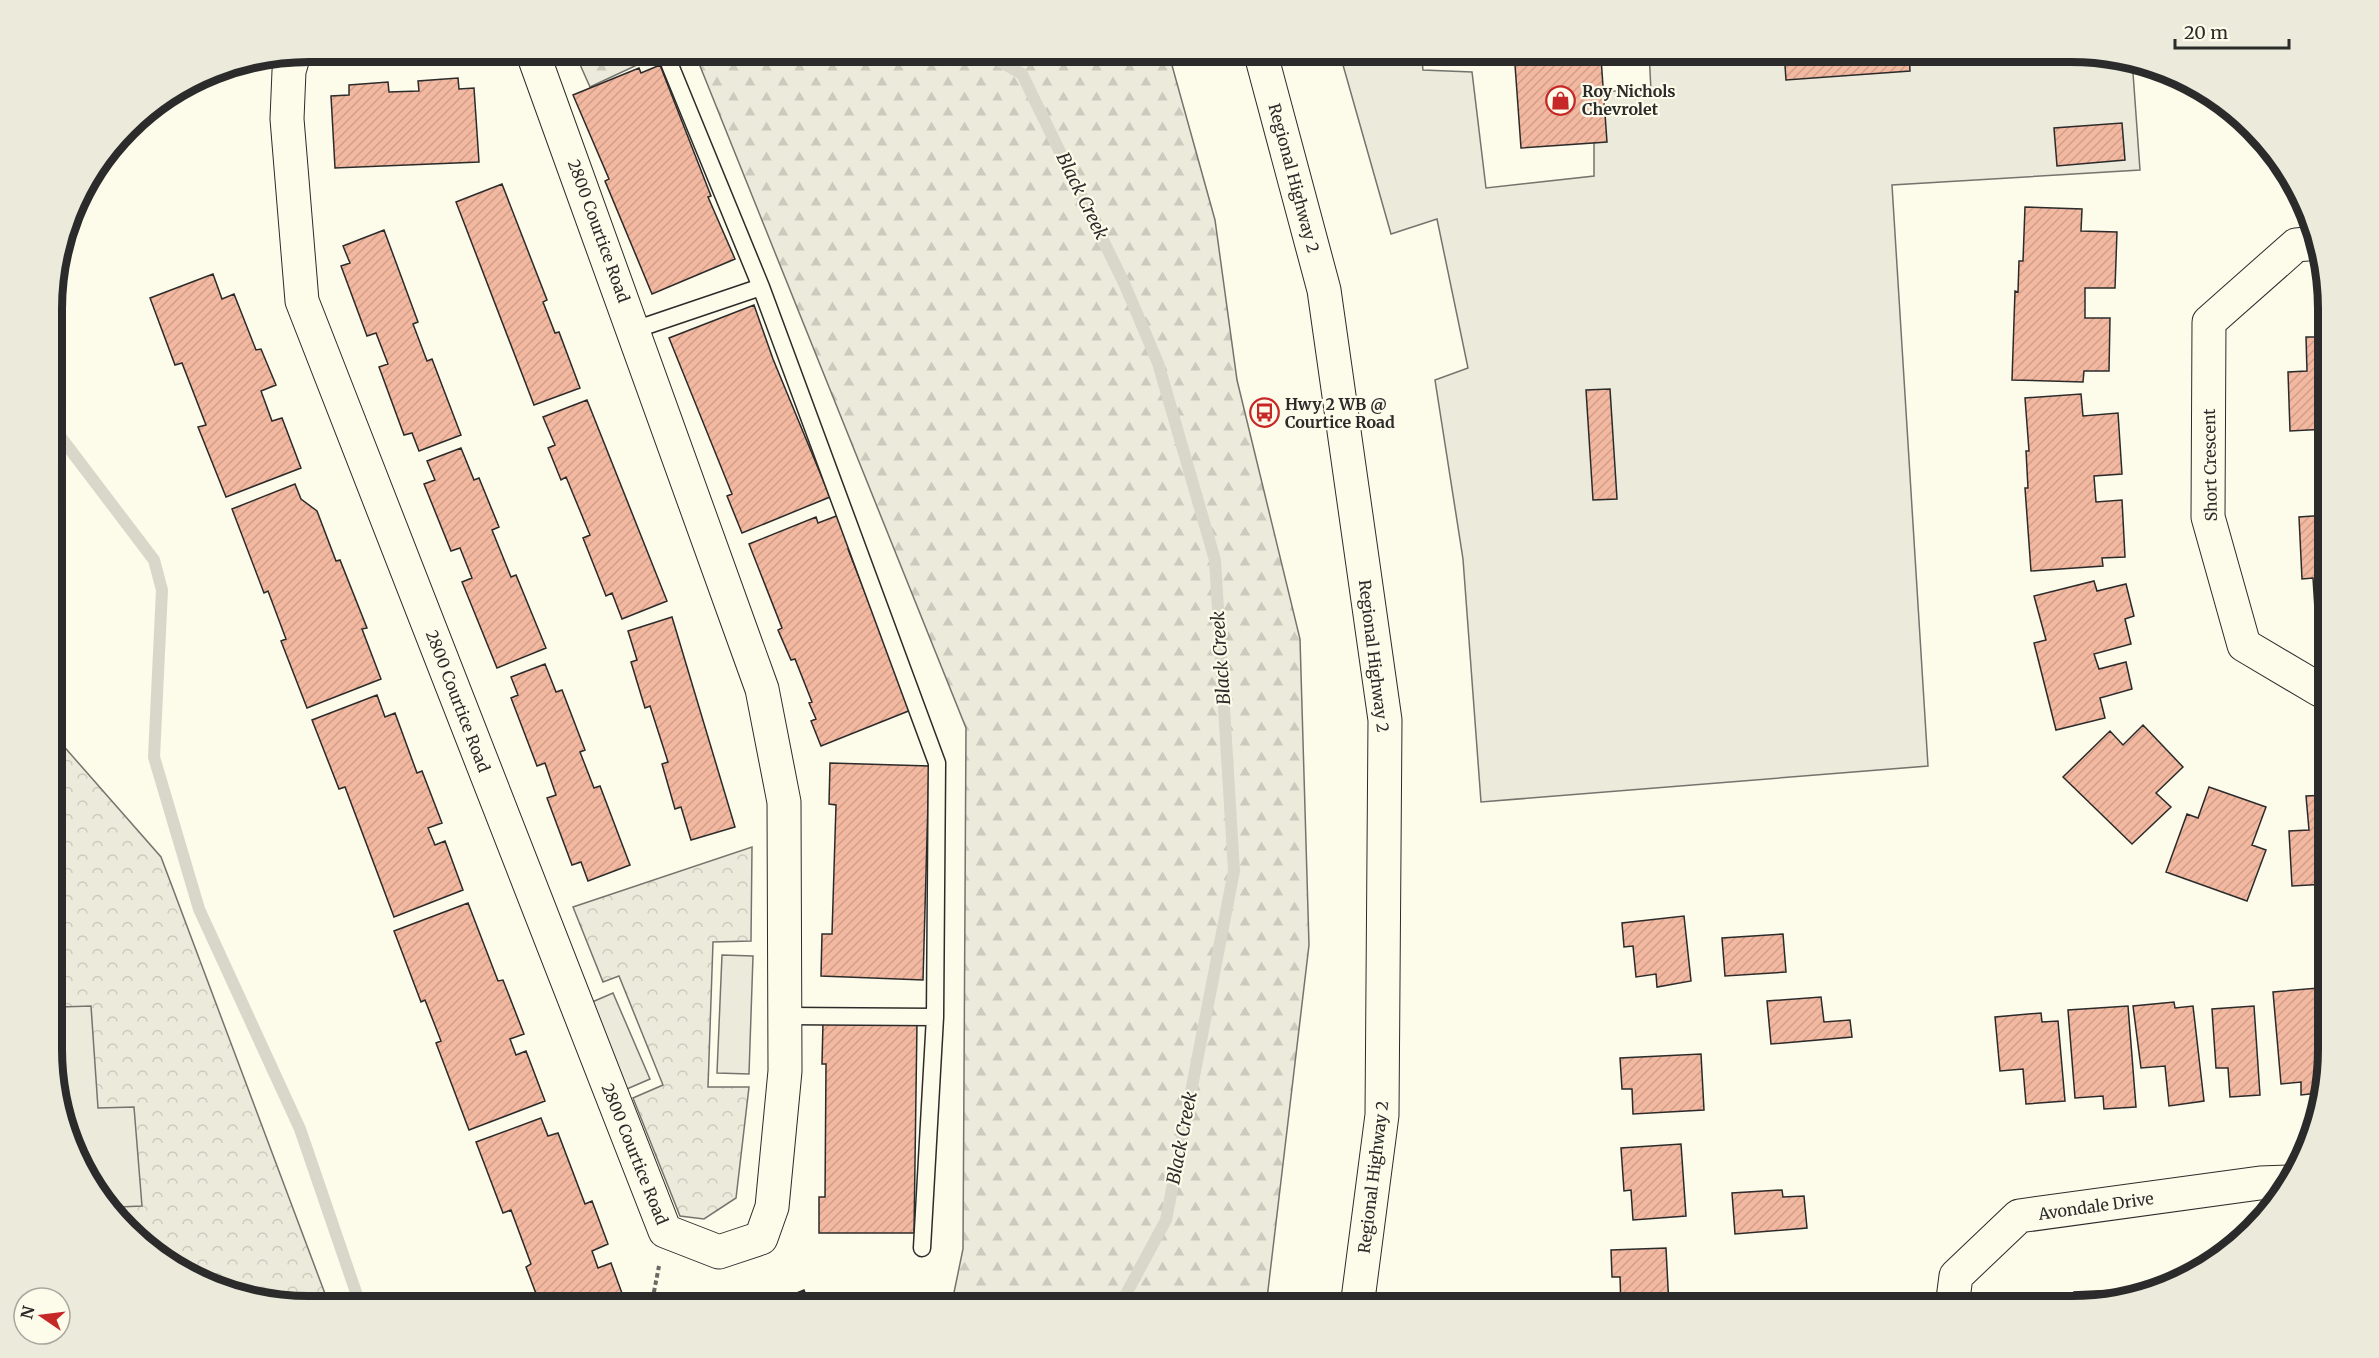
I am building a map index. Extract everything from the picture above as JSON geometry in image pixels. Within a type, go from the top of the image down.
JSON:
[{"type":"street","name":"2800 Courtice Road","points":[[292,62],[289,71],[287,119],[302,301],[665,1231],[719,1252],[761,1238],[772,1207],[785,1071],[784,802],[762,690],[536,62]]},
{"type":"street","name":"Regional Highway 2","points":[[1263,62],[1324,290],[1385,720],[1382,1115],[1358,1297]]},
{"type":"street","name":"Short Crescent","points":[[2309,244],[2296,245],[2209,322],[2208,517],[2244,645],[2318,689]]},
{"type":"street","name":"Avondale Drive","points":[[1953,1297],[1956,1276],[2019,1216],[2279,1182]]},
{"type":"lane","points":[[670,65],[761,287],[937,763],[935,1017],[922,1248]]},
{"type":"lane","points":[[634,330],[761,287]]},
{"type":"lane","points":[[786,1016],[935,1017]]},
{"type":"green space","points":[[579,62],[643,62],[590,87]]},
{"type":"green space","points":[[698,62],[1171,62],[1215,220],[1237,380],[1300,639],[1309,945],[1267,1297],[953,1297],[963,1249],[966,728]]},
{"type":"green space","points":[[62,744],[161,857],[326,1297],[292,1296],[245,1288],[214,1278],[171,1255],[134,1224],[113,1200],[103,1187],[80,1144],[66,1098],[62,1066]]},
{"type":"green space","points":[[752,847],[751,941],[713,942],[708,1087],[749,1087],[736,1198],[704,1219],[680,1216],[633,1098],[663,1085],[619,976],[603,982],[573,907]]},
{"type":"shaded area","points":[[1342,62],[1422,62],[1423,70],[1472,72],[1486,188],[1594,176],[1594,91],[1651,91],[1650,62],[2087,62],[2133,70],[2140,170],[1892,185],[1928,766],[1481,802],[1463,559],[1435,380],[1468,368],[1437,219],[1391,234]]},
{"type":"shaded area","points":[[722,955],[753,956],[749,1074],[717,1073]]},
{"type":"shaded area","points":[[613,993],[650,1079],[620,1092],[583,1006]]},
{"type":"shaded area","points":[[91,1006],[98,1108],[134,1107],[142,1206],[119,1207],[103,1187],[87,1159],[70,1113],[62,1066],[62,1007]]},
{"type":"building","name":"Roy Nichols Chevrolet","points":[[1515,62],[1601,62],[1607,142],[1521,148]]},
{"type":"building","points":[[1785,62],[1910,62],[1910,71],[1786,80]]},
{"type":"building","points":[[660,65],[711,196],[708,197],[735,259],[652,294],[605,181],[609,179],[573,95],[639,68],[641,73]]},
{"type":"building","points":[[458,78],[459,89],[474,88],[479,162],[335,168],[331,96],[349,95],[349,85],[388,82],[389,92],[419,91],[418,81]]},
{"type":"building","points":[[2122,123],[2125,160],[2057,166],[2054,128]]},
{"type":"building","points":[[502,184],[547,300],[543,302],[555,333],[559,332],[580,388],[534,405],[456,202]]},
{"type":"building","points":[[2025,207],[2082,209],[2081,231],[2117,232],[2115,288],[2085,288],[2085,318],[2110,318],[2109,371],[2084,371],[2083,382],[2012,380],[2015,291],[2018,292],[2019,261],[2023,261]]},
{"type":"building","points":[[384,230],[418,322],[413,324],[427,361],[432,359],[461,435],[419,451],[412,433],[404,435],[379,367],[388,364],[376,333],[367,336],[341,266],[350,263],[343,246]]},
{"type":"building","points":[[213,274],[222,299],[234,294],[256,350],[261,349],[276,385],[261,391],[272,421],[282,418],[301,468],[226,497],[198,427],[206,425],[182,363],[175,365],[150,298]]},
{"type":"building","points":[[754,305],[773,359],[830,497],[742,533],[727,496],[732,494],[669,338]]},
{"type":"building","points":[[2306,337],[2318,337],[2318,429],[2290,431],[2288,372],[2307,371]]},
{"type":"building","points":[[1610,389],[1617,499],[1593,500],[1586,390]]},
{"type":"building","points":[[2081,394],[2083,416],[2118,413],[2122,474],[2094,476],[2096,502],[2122,500],[2125,557],[2102,558],[2103,566],[2031,571],[2025,488],[2028,488],[2026,451],[2029,451],[2025,398]]},
{"type":"building","points":[[587,400],[667,601],[622,619],[612,593],[606,596],[583,538],[590,535],[566,477],[561,480],[548,448],[555,445],[543,417]]},
{"type":"building","points":[[461,448],[474,480],[479,478],[499,527],[492,530],[511,577],[516,575],[546,648],[497,668],[462,582],[472,578],[460,548],[451,551],[424,484],[435,480],[427,461]]},
{"type":"building","points":[[295,484],[301,499],[317,511],[336,561],[340,560],[367,628],[362,629],[381,679],[307,708],[281,641],[286,639],[268,591],[264,593],[232,509]]},
{"type":"building","points":[[839,515],[851,547],[848,549],[911,710],[821,746],[811,721],[816,719],[809,703],[812,702],[795,659],[791,660],[778,630],[782,628],[749,544],[816,517],[818,523]]},
{"type":"building","points":[[2318,516],[2318,609],[2315,609],[2313,578],[2302,579],[2299,517]]},
{"type":"building","points":[[2094,581],[2097,591],[2126,584],[2134,616],[2125,619],[2131,644],[2094,654],[2099,669],[2126,662],[2132,689],[2100,698],[2105,718],[2056,730],[2034,643],[2046,640],[2034,596]]},
{"type":"building","points":[[672,617],[735,827],[691,840],[681,807],[675,809],[662,764],[668,762],[650,706],[645,708],[631,662],[637,660],[628,631]]},
{"type":"building","points":[[545,664],[556,692],[562,690],[585,750],[580,752],[594,788],[600,786],[630,865],[588,881],[581,862],[572,865],[547,798],[556,795],[545,763],[537,766],[511,698],[518,695],[511,677]]},
{"type":"building","points":[[377,695],[385,717],[395,713],[417,773],[422,771],[442,823],[428,828],[435,845],[445,841],[463,890],[394,917],[345,787],[339,789],[312,720]]},
{"type":"building","points":[[2143,725],[2183,767],[2156,793],[2171,807],[2132,844],[2063,777],[2110,731],[2123,745]]},
{"type":"building","points":[[830,763],[929,766],[923,980],[821,976],[822,934],[832,934],[836,805],[829,804]]},
{"type":"building","points":[[2209,787],[2266,807],[2252,845],[2266,850],[2247,901],[2166,872],[2187,814],[2198,818]]},
{"type":"building","points":[[2318,795],[2318,885],[2292,886],[2289,831],[2309,830],[2306,796]]},
{"type":"building","points":[[468,903],[498,981],[503,980],[524,1034],[510,1039],[516,1055],[526,1051],[545,1101],[469,1130],[436,1043],[441,1041],[425,1000],[421,1002],[394,931]]},
{"type":"building","points":[[1684,916],[1691,981],[1657,987],[1656,974],[1636,977],[1633,946],[1624,947],[1622,923]]},
{"type":"building","points":[[1783,934],[1786,972],[1725,976],[1722,938]]},
{"type":"building","points":[[2318,988],[2318,1050],[2314,1094],[2301,1095],[2301,1082],[2281,1084],[2273,992]]},
{"type":"building","points":[[1821,997],[1824,1022],[1850,1020],[1852,1037],[1771,1044],[1767,1001]]},
{"type":"building","points":[[2174,1002],[2175,1008],[2193,1006],[2204,1101],[2169,1106],[2165,1066],[2141,1068],[2133,1006]]},
{"type":"building","points":[[2128,1006],[2136,1107],[2104,1109],[2103,1096],[2075,1098],[2068,1010]]},
{"type":"building","points":[[2254,1006],[2260,1095],[2230,1097],[2228,1068],[2216,1068],[2212,1009]]},
{"type":"building","points":[[2041,1013],[2042,1022],[2058,1021],[2065,1101],[2026,1104],[2023,1069],[2000,1071],[1995,1017]]},
{"type":"building","points":[[823,1021],[917,1022],[914,1233],[819,1233],[819,1197],[825,1197],[826,1064],[822,1064]]},
{"type":"building","points":[[1701,1054],[1704,1110],[1633,1114],[1632,1089],[1622,1089],[1620,1058]]},
{"type":"building","points":[[541,1118],[548,1136],[558,1133],[585,1204],[592,1201],[608,1244],[592,1251],[598,1268],[611,1263],[623,1297],[537,1297],[526,1267],[531,1264],[511,1210],[503,1213],[476,1142]]},
{"type":"building","points":[[1681,1144],[1686,1216],[1633,1220],[1631,1190],[1624,1191],[1621,1148]]},
{"type":"building","points":[[1782,1190],[1783,1197],[1804,1196],[1807,1228],[1735,1234],[1732,1193]]},
{"type":"building","points":[[1666,1248],[1668,1297],[1621,1297],[1620,1277],[1612,1277],[1611,1250]]},
{"type":"building","points":[[804,1290],[807,1297],[787,1297]]},
{"type":"building","points":[[2115,1290],[2115,1292],[2074,1297],[2074,1292]]},
{"type":"building","points":[[826,1293],[827,1297],[816,1297]]},
{"type":"waterway","name":"Black Creek","points":[[1001,62],[1022,74],[1124,283],[1158,363],[1215,560],[1234,871],[1166,1220],[1124,1297]]},
{"type":"waterway","points":[[62,439],[154,560],[162,590],[154,757],[199,909],[300,1129],[358,1297]]},
{"type":"place","name":"Roy Nichols Chevrolet","points":[[1561,100]]},
{"type":"place","name":"Hwy 2 WB @ Courtice Road","points":[[1264,413]]}]
